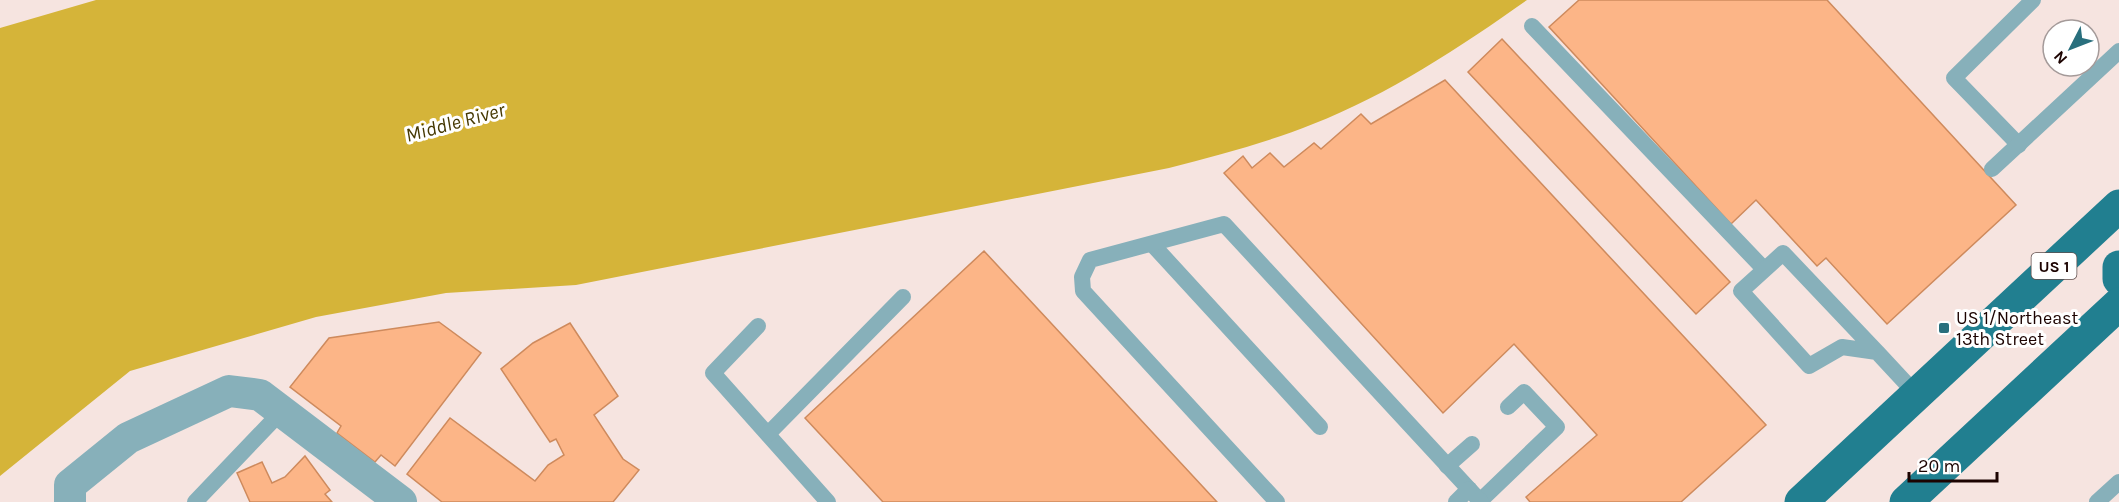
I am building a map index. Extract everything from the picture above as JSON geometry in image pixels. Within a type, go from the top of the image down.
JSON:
[{"type":"main road","name":"US 1","points":[[1801,502],[2119,206]]},
{"type":"main road","points":[[2119,267],[2119,279]]},
{"type":"main road","points":[[1906,502],[2119,304]]},
{"type":"street","points":[[70,502],[70,485],[128,438],[229,391],[260,395],[400,502]]},
{"type":"lane","points":[[2019,145],[1954,78],[2033,0]]},
{"type":"lane","points":[[1532,26],[1764,269]]},
{"type":"lane","points":[[1992,169],[2119,51]]},
{"type":"lane","points":[[1277,502],[1083,291],[1082,277],[1090,260],[1224,224],[1477,498]]},
{"type":"lane","points":[[1152,244],[1320,427]]},
{"type":"lane","points":[[1877,352],[1842,347],[1809,366],[1741,291],[1783,253],[1877,352],[1916,394]]},
{"type":"lane","points":[[768,435],[903,297]]},
{"type":"lane","points":[[758,326],[712,373],[828,502]]},
{"type":"lane","points":[[1456,502],[1477,498],[1557,426],[1524,393],[1508,407]]},
{"type":"lane","points":[[195,502],[281,412]]},
{"type":"lane","points":[[1448,466],[1472,444]]},
{"type":"lane","points":[[2097,502],[2119,482]]},
{"type":"water","name":"Middle River","points":[[96,0],[1527,0],[1450,52],[1369,99],[1295,131],[1169,168],[576,285],[446,293],[316,317],[130,371],[0,476],[0,28]]},
{"type":"building","points":[[1579,0],[1827,0],[2016,205],[1887,324],[1826,258],[1817,266],[1756,200],[1731,224],[1549,27]]},
{"type":"building","points":[[1502,39],[1730,282],[1696,314],[1468,72]]},
{"type":"building","points":[[1445,80],[1766,425],[1681,502],[1530,502],[1526,497],[1597,435],[1514,344],[1443,413],[1224,173],[1243,156],[1252,168],[1270,153],[1284,167],[1314,143],[1321,149],[1361,114],[1371,124]]},
{"type":"building","points":[[984,251],[1217,502],[883,502],[805,418]]},
{"type":"building","points":[[439,322],[481,353],[395,466],[381,455],[375,462],[337,433],[341,426],[290,387],[329,338]]},
{"type":"building","points":[[570,323],[618,396],[594,415],[623,459],[639,470],[613,502],[442,502],[407,474],[450,418],[535,481],[548,465],[564,455],[556,439],[550,442],[501,369],[533,343]]},
{"type":"building","points":[[305,456],[330,490],[325,494],[332,502],[250,502],[237,473],[262,462],[272,483],[285,477]]},
{"type":"place","name":"US 1/Northeast 13th Street","points":[[1944,328]]}]
